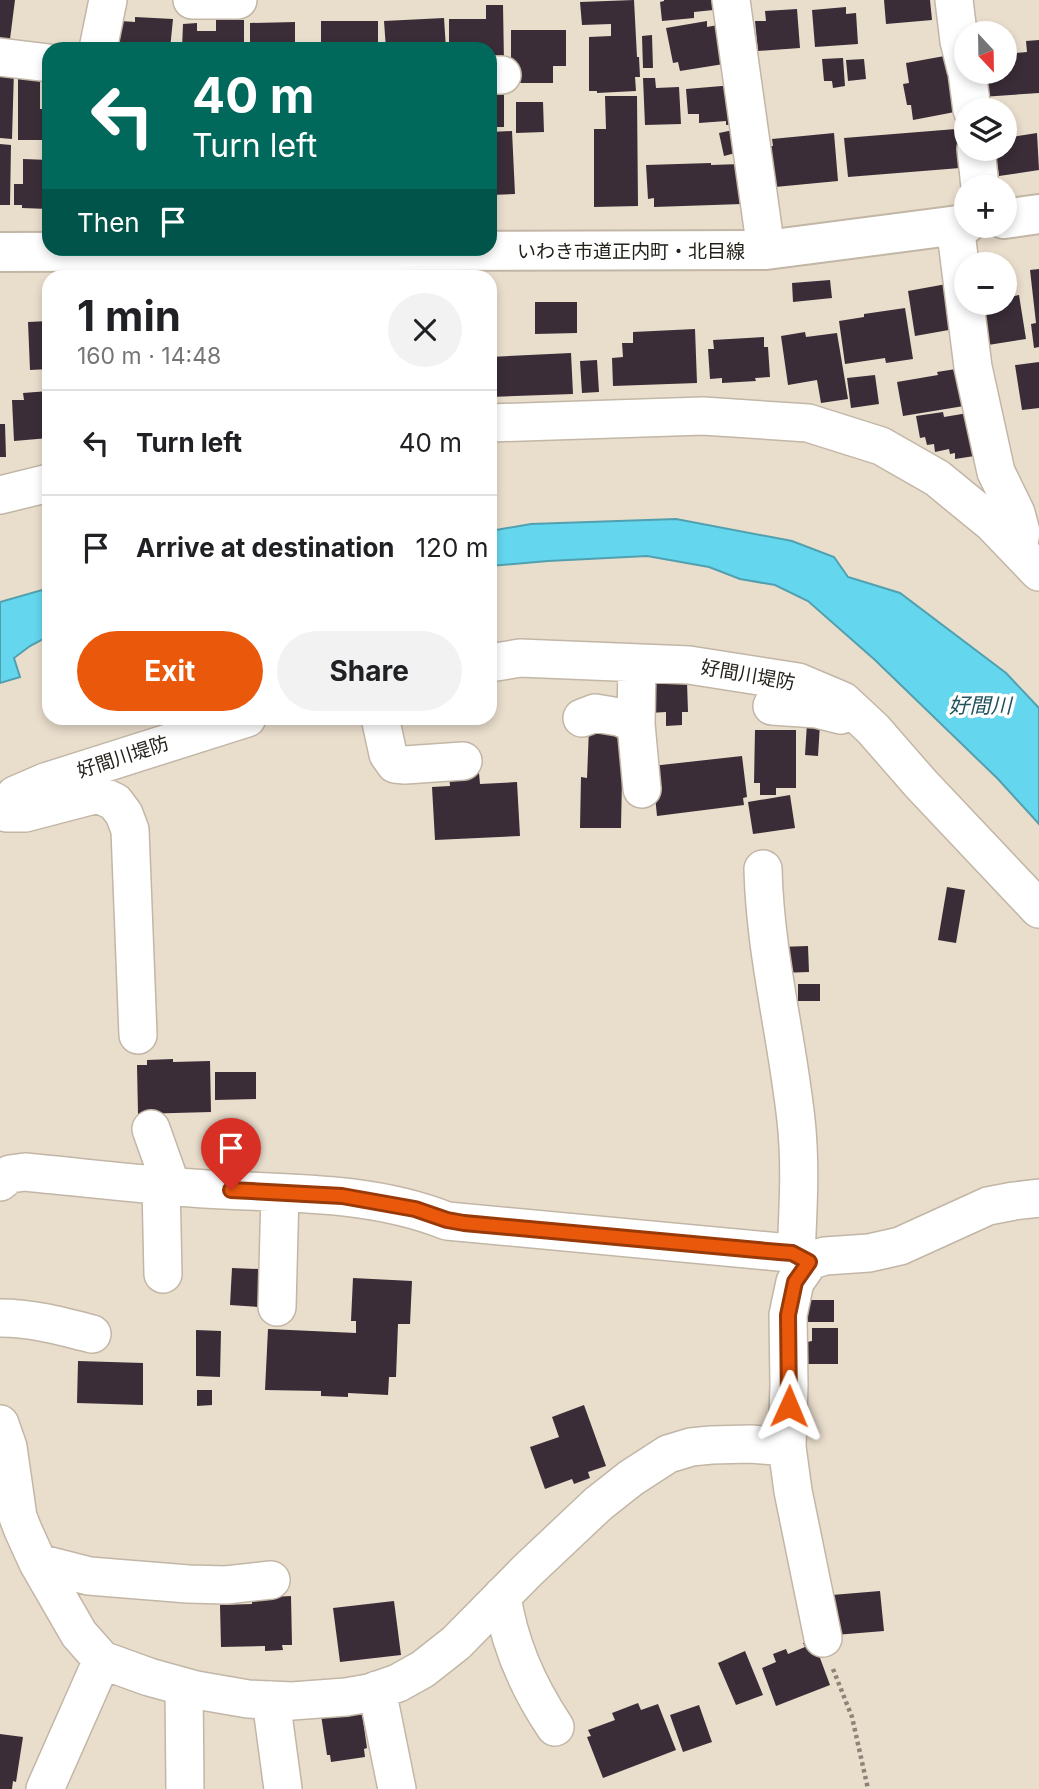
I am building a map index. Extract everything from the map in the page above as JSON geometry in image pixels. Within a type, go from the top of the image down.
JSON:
[{"type":"street","points":[[99,42],[107,0]]},
{"type":"street","points":[[192,0],[238,0]]},
{"type":"street","points":[[732,0],[766,250]]},
{"type":"street","points":[[954,0],[957,21]]},
{"type":"street","points":[[0,57],[42,62]]},
{"type":"street","points":[[1017,217],[1039,214]]},
{"type":"street","name":"いわき市道正内町・北目線","points":[[497,250],[766,250],[954,226]]},
{"type":"street","points":[[961,238],[973,367],[996,472],[1017,513],[1028,561]]},
{"type":"street","name":"いわき市道正内町・北目線","points":[[0,252],[42,252]]},
{"type":"street","points":[[497,423],[703,416],[808,423],[881,446],[937,478],[992,523],[1028,561]]},
{"type":"street","points":[[0,495],[42,485]]},
{"type":"street","name":"好間川堤防","points":[[497,664],[520,658],[689,665],[798,682],[843,701],[868,724],[1039,909]]},
{"type":"street","points":[[637,663],[636,724],[642,789]]},
{"type":"street","points":[[772,706],[817,709],[868,724]]},
{"type":"street","points":[[582,718],[595,713],[619,717],[636,724]]},
{"type":"street","name":"好間川堤防","points":[[0,801],[45,782],[225,725]]},
{"type":"street","points":[[382,725],[388,754],[396,764],[463,761]]},
{"type":"street","points":[[0,809],[7,813],[25,813],[98,794],[116,802],[124,814],[130,830],[138,1035]]},
{"type":"street","points":[[763,869],[766,924],[798,1142],[802,1259],[788,1315],[787,1447],[793,1491],[823,1638]]},
{"type":"street","points":[[151,1129],[167,1174],[161,1185],[163,1273]]},
{"type":"street","points":[[0,1182],[10,1174],[25,1172],[161,1185],[342,1196],[415,1209],[464,1223],[779,1252],[802,1259],[869,1253],[900,1246],[988,1206],[1039,1198]]},
{"type":"street","points":[[277,1307],[280,1193]]},
{"type":"street","points":[[0,1318],[47,1322],[92,1334]]},
{"type":"street","points":[[0,1424],[8,1447],[19,1517],[38,1563],[79,1634],[102,1660],[184,1687],[248,1699],[292,1701],[346,1697],[377,1690],[398,1683],[431,1662],[456,1643],[598,1504],[668,1454],[691,1447],[711,1445],[787,1447]]},
{"type":"street","points":[[38,1563],[89,1576],[188,1584],[226,1585],[271,1580]]},
{"type":"street","points":[[502,1596],[512,1644],[537,1698],[555,1727]]},
{"type":"street","points":[[45,1789],[102,1660]]},
{"type":"street","points":[[184,1687],[185,1789]]},
{"type":"street","points":[[377,1690],[397,1789]]},
{"type":"street","points":[[271,1700],[283,1789]]},
{"type":"path","points":[[823,1638],[852,1717],[868,1789]]},
{"type":"water","name":"好間川","points":[[676,519],[792,541],[834,557],[848,577],[900,593],[1006,673],[1039,708],[1039,824],[998,779],[875,660],[808,601],[775,585],[740,579],[709,567],[647,556],[497,565],[497,530],[531,524]]},
{"type":"water","points":[[42,590],[42,640],[14,658],[20,677],[0,683],[0,602]]},
{"type":"building","points":[[0,0],[15,0],[10,39],[0,38]]},
{"type":"building","points":[[634,0],[640,77],[635,77],[636,91],[589,91],[589,37],[611,36],[611,24],[582,25],[580,2]]},
{"type":"building","points":[[722,0],[723,9],[694,12],[694,18],[662,21],[660,2]]},
{"type":"building","points":[[884,0],[930,0],[932,20],[886,24]]},
{"type":"building","points":[[486,5],[503,5],[504,62],[497,62],[497,42],[449,42],[449,19],[486,19]]},
{"type":"building","points":[[846,7],[846,14],[856,13],[858,44],[815,47],[812,10]]},
{"type":"building","points":[[797,9],[800,48],[758,51],[755,21],[766,21],[765,11]]},
{"type":"building","points":[[135,17],[173,19],[171,42],[115,42],[116,37],[120,37],[121,21],[135,22]]},
{"type":"building","points":[[444,18],[446,42],[386,42],[384,21]]},
{"type":"building","points":[[216,20],[244,20],[244,42],[182,42],[183,24],[197,23],[197,31],[216,31]]},
{"type":"building","points":[[321,21],[378,21],[378,42],[321,42]]},
{"type":"building","points":[[707,21],[707,27],[723,24],[730,63],[680,71],[678,62],[673,63],[666,28]]},
{"type":"building","points":[[295,22],[295,42],[250,42],[250,23]]},
{"type":"building","points":[[511,30],[566,30],[566,66],[553,66],[553,83],[511,83]]},
{"type":"building","points":[[652,35],[653,68],[643,68],[642,36]]},
{"type":"building","points":[[1039,40],[1039,93],[982,97],[981,84],[1017,84],[1017,53],[1027,52],[1026,41]]},
{"type":"building","points":[[950,55],[958,98],[954,98],[954,112],[913,120],[903,84],[909,83],[906,63]]},
{"type":"building","points":[[843,58],[845,86],[833,88],[832,81],[824,81],[822,59]]},
{"type":"building","points":[[864,59],[866,79],[848,81],[846,60]]},
{"type":"building","points":[[0,69],[14,69],[12,139],[0,138]]},
{"type":"building","points":[[18,76],[40,76],[42,140],[18,140]]},
{"type":"building","points":[[643,78],[655,78],[656,88],[679,87],[681,124],[645,125]]},
{"type":"building","points":[[734,85],[737,124],[726,125],[726,121],[699,123],[699,114],[688,114],[686,89]]},
{"type":"building","points":[[497,86],[504,86],[504,127],[497,127]]},
{"type":"building","points":[[605,96],[637,96],[638,206],[594,207],[594,129],[606,129]]},
{"type":"building","points":[[516,102],[543,102],[544,132],[516,133]]},
{"type":"building","points":[[738,129],[743,151],[724,156],[719,133]]},
{"type":"building","points":[[954,129],[954,161],[959,161],[960,168],[848,177],[844,138]]},
{"type":"building","points":[[512,131],[515,194],[497,195],[497,132]]},
{"type":"building","points":[[834,133],[838,181],[775,187],[772,139]]},
{"type":"building","points":[[1037,133],[1039,170],[999,175],[997,161],[1017,161],[1017,136]]},
{"type":"building","points":[[0,144],[11,145],[10,205],[0,205]]},
{"type":"building","points":[[23,159],[42,160],[42,209],[14,205],[14,184],[23,184]]},
{"type":"building","points":[[741,164],[742,204],[654,207],[654,198],[648,199],[646,165]]},
{"type":"building","points":[[1039,269],[1039,347],[1034,348],[1031,324],[1036,323],[1030,270]]},
{"type":"building","points":[[830,280],[832,298],[793,302],[792,283]]},
{"type":"building","points":[[952,283],[954,315],[958,315],[960,328],[915,336],[908,291]]},
{"type":"building","points":[[1017,295],[1026,339],[988,345],[983,315],[1017,315]]},
{"type":"building","points":[[535,302],[577,302],[577,333],[535,334]]},
{"type":"building","points":[[905,308],[913,359],[886,363],[885,358],[845,364],[839,321]]},
{"type":"building","points":[[42,321],[42,369],[30,370],[28,322]]},
{"type":"building","points":[[695,329],[697,383],[613,386],[612,358],[623,357],[622,343],[633,343],[633,332]]},
{"type":"building","points":[[805,332],[806,337],[837,333],[848,399],[821,403],[817,380],[788,385],[781,336]]},
{"type":"building","points":[[764,337],[764,347],[768,347],[770,377],[755,378],[756,381],[722,383],[722,378],[710,379],[708,349],[714,349],[713,340]]},
{"type":"building","points":[[571,353],[573,394],[497,397],[497,357]]},
{"type":"building","points":[[597,360],[599,392],[582,393],[580,361]]},
{"type":"building","points":[[1039,362],[1039,408],[1022,410],[1015,365]]},
{"type":"building","points":[[956,369],[970,405],[903,416],[897,382]]},
{"type":"building","points":[[875,375],[879,404],[851,408],[847,378]]},
{"type":"building","points":[[42,392],[42,439],[14,441],[12,400],[24,400],[23,393]]},
{"type":"building","points":[[943,412],[944,417],[974,412],[981,455],[955,459],[955,453],[950,454],[949,449],[935,452],[934,444],[927,445],[925,437],[920,438],[916,416]]},
{"type":"building","points":[[0,424],[5,424],[6,457],[0,457]]},
{"type":"building","points":[[687,682],[688,712],[682,712],[682,725],[666,726],[666,712],[649,713],[648,683]]},
{"type":"building","points":[[807,723],[820,724],[818,756],[805,755]]},
{"type":"building","points":[[589,728],[623,729],[621,828],[580,828],[581,777],[587,778]]},
{"type":"building","points":[[755,730],[796,730],[796,788],[776,788],[776,795],[760,795],[760,783],[754,783]]},
{"type":"building","points":[[742,756],[747,797],[743,798],[744,805],[657,816],[652,766]]},
{"type":"building","points":[[479,773],[480,784],[517,782],[520,836],[435,840],[432,787],[450,786],[449,775]]},
{"type":"building","points":[[790,795],[795,828],[753,834],[748,802]]},
{"type":"building","points":[[947,887],[965,890],[956,943],[938,940]]},
{"type":"building","points":[[808,946],[809,972],[779,973],[779,947]]},
{"type":"building","points":[[798,984],[820,984],[820,1001],[798,1001]]},
{"type":"building","points":[[173,1059],[173,1062],[210,1061],[211,1112],[138,1114],[137,1065],[147,1065],[147,1060]]},
{"type":"building","points":[[215,1072],[256,1072],[256,1099],[215,1100]]},
{"type":"building","points":[[232,1268],[259,1269],[258,1282],[264,1282],[263,1298],[259,1298],[258,1307],[230,1305]]},
{"type":"building","points":[[353,1278],[412,1281],[410,1324],[398,1324],[396,1377],[389,1377],[388,1395],[348,1393],[348,1397],[321,1396],[321,1391],[265,1390],[268,1329],[356,1333],[356,1321],[351,1321]]},
{"type":"building","points":[[799,1300],[834,1300],[834,1322],[799,1322]]},
{"type":"building","points":[[812,1328],[838,1328],[838,1364],[807,1364],[807,1342],[812,1341]]},
{"type":"building","points":[[196,1330],[221,1331],[220,1377],[196,1376]]},
{"type":"building","points":[[78,1361],[143,1363],[143,1405],[77,1403]]},
{"type":"building","points":[[197,1390],[212,1390],[212,1405],[197,1406]]},
{"type":"building","points":[[584,1405],[606,1466],[588,1472],[590,1478],[574,1484],[572,1479],[545,1489],[530,1447],[559,1437],[552,1417]]},
{"type":"building","points":[[880,1591],[884,1631],[835,1635],[832,1595]]},
{"type":"building","points":[[291,1596],[292,1645],[282,1645],[283,1650],[265,1651],[265,1646],[221,1647],[220,1605],[252,1604],[252,1598]]},
{"type":"building","points":[[394,1601],[401,1655],[340,1662],[333,1608]]},
{"type":"building","points":[[813,1639],[830,1685],[776,1706],[762,1668],[776,1662],[773,1654],[786,1649],[788,1654],[805,1647],[803,1643]]},
{"type":"building","points":[[745,1651],[763,1695],[736,1705],[718,1663]]},
{"type":"building","points":[[638,1703],[641,1710],[658,1704],[676,1750],[603,1778],[587,1737],[591,1736],[588,1730],[615,1720],[612,1713]]},
{"type":"building","points":[[699,1705],[712,1742],[683,1752],[670,1715]]},
{"type":"building","points":[[362,1713],[367,1748],[364,1749],[365,1757],[331,1762],[330,1755],[327,1755],[321,1715],[335,1714],[335,1717]]},
{"type":"building","points":[[0,1734],[23,1737],[16,1782],[13,1781],[12,1789],[0,1789]]},
{"type":"route","points":[[231,1190],[342,1196],[415,1209],[464,1223],[792,1253],[809,1262],[795,1282],[788,1315],[789,1406]]}]
